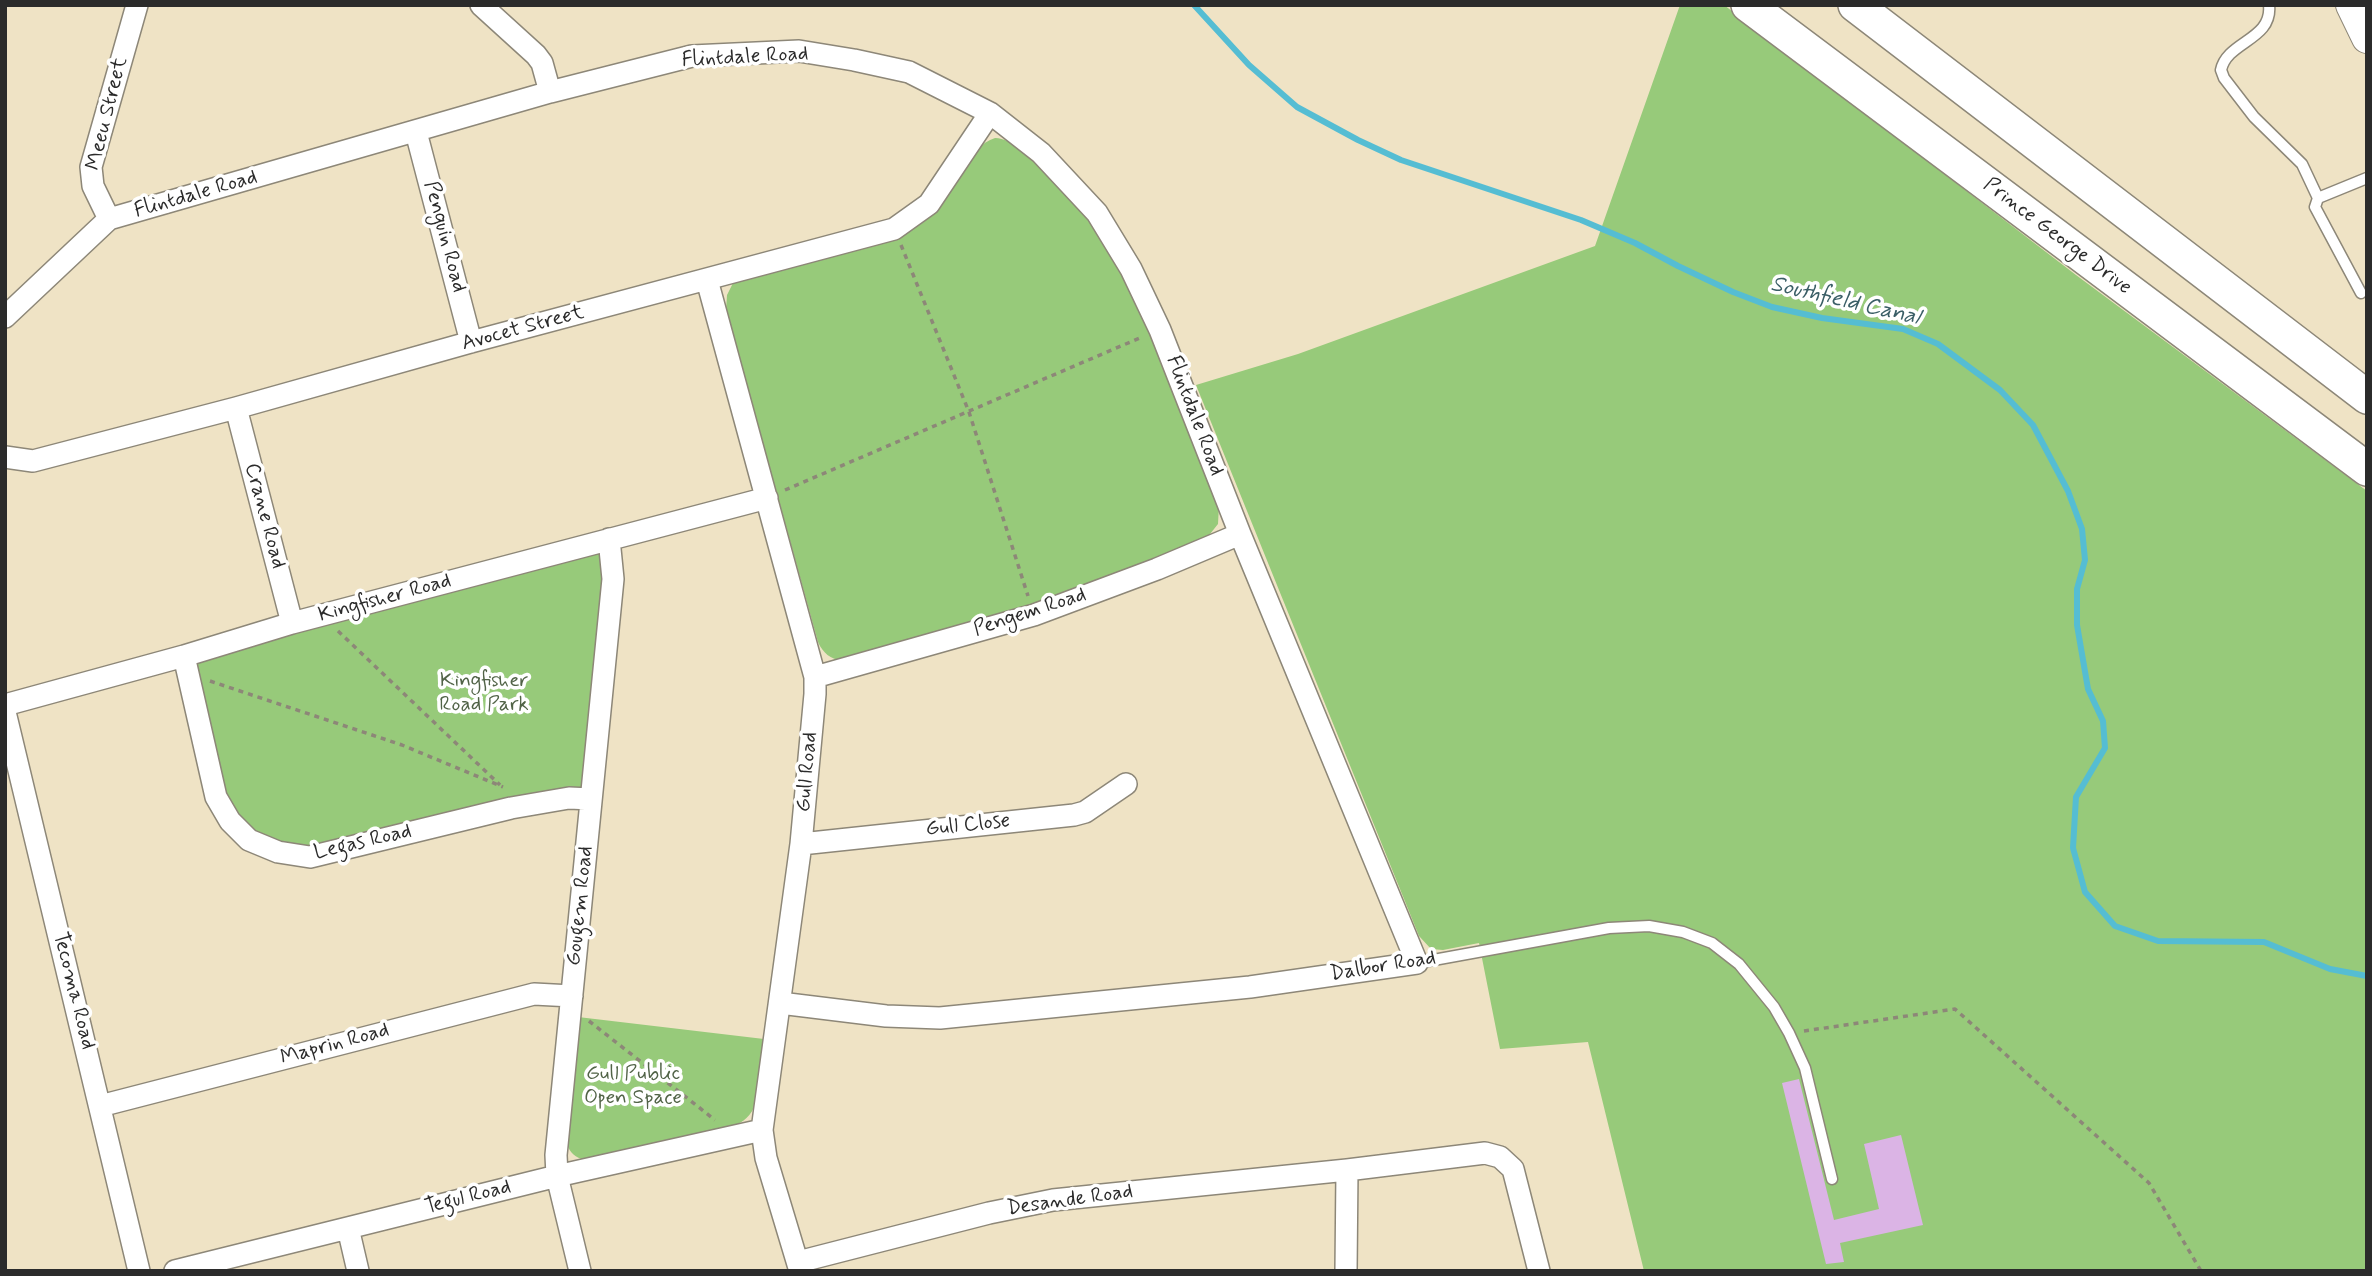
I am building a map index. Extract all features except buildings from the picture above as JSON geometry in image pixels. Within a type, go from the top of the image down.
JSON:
[{"type":"main road","name":"Prince George Drive","points":[[1748,5],[2367,469]]},
{"type":"main road","points":[[1855,5],[2367,397]]},
{"type":"street","name":"Meeu Street","points":[[109,219],[93,186],[91,167],[137,5]]},
{"type":"street","points":[[481,5],[536,55],[542,63],[550,92]]},
{"type":"street","points":[[2351,5],[2367,38]]},
{"type":"street","name":"Flintdale Road","points":[[5,317],[109,219],[550,92],[692,56],[799,51],[909,72],[990,113],[1041,153],[1097,214],[1131,269],[1160,330],[1240,534],[1417,963]]},
{"type":"street","name":"Avocet Street","points":[[5,457],[33,461],[894,229],[929,204],[990,113]]},
{"type":"street","name":"Penguin Road","points":[[416,132],[471,342]]},
{"type":"street","name":"Gull Road","points":[[707,280],[815,677],[801,844],[762,1130],[766,1158],[799,1266]]},
{"type":"street","name":"Crane Road","points":[[236,408],[292,624]]},
{"type":"street","name":"Kingfisher Road","points":[[5,705],[321,616],[767,498]]},
{"type":"street","name":"Pengem Road","points":[[815,677],[1034,615],[1157,569],[1240,534]]},
{"type":"street","name":"Gougem Road","points":[[580,1271],[557,1176],[556,1156],[613,579],[609,539]]},
{"type":"street","name":"Legas Road","points":[[184,656],[216,797],[230,821],[249,840],[278,852],[310,857],[511,808],[569,798],[591,799]]},
{"type":"street","name":"Tecoma Road","points":[[5,712],[139,1271]]},
{"type":"street","name":"Gull Close","points":[[801,844],[1074,815],[1086,812],[1126,784]]},
{"type":"street","name":"Dalbor Road","points":[[780,1003],[886,1016],[940,1017],[1250,987],[1417,963]]},
{"type":"street","name":"Maprin Road","points":[[100,1106],[534,994],[572,996]]},
{"type":"street","name":"Tegul Road","points":[[175,1271],[557,1176],[762,1130]]},
{"type":"street","name":"Desande Road","points":[[799,1266],[989,1213],[1040,1202],[1485,1153],[1500,1157],[1513,1169],[1539,1271]]},
{"type":"street","points":[[1346,1271],[1347,1170]]},
{"type":"street","points":[[348,1228],[358,1271]]},
{"type":"lane","points":[[2269,5],[2268,22],[2263,29],[2227,56],[2221,70],[2224,78],[2259,123],[2302,164],[2318,198],[2315,207],[2361,293]]},
{"type":"lane","points":[[2318,198],[2367,178]]},
{"type":"lane","name":"Dalbor Road","points":[[1417,963],[1609,928],[1650,926],[1683,932],[1712,943],[1739,964],[1774,1007],[1789,1033],[1805,1068],[1832,1179]]},
{"type":"path","points":[[894,229],[969,411],[1034,615]]},
{"type":"path","points":[[767,498],[1160,330]]},
{"type":"path","points":[[321,616],[361,650],[503,788],[511,808]]},
{"type":"path","points":[[191,683],[210,681],[402,745],[503,788]]},
{"type":"path","points":[[572,996],[575,1018],[591,1021],[724,1128],[728,1138]]},
{"type":"path","points":[[1789,1033],[1955,1009],[2149,1183],[2201,1271]]},
{"type":"green space","points":[[1680,5],[1724,5],[2076,275],[2367,491],[2367,1271],[1644,1271],[1588,1042],[1500,1049],[1479,943],[1443,950],[1431,949],[1419,936],[1196,385],[1298,354],[1595,246]]},
{"type":"green space","points":[[995,138],[1008,141],[1022,150],[1055,180],[1096,230],[1113,256],[1136,300],[1219,505],[1218,524],[1206,539],[1059,596],[843,661],[834,659],[818,642],[726,310],[727,295],[733,283],[915,228],[940,206],[977,149]]},
{"type":"green space","name":"Kingfisher Road Park","points":[[609,539],[591,799],[310,857],[230,821],[184,656]]},
{"type":"green space","name":"Gull Public Open Space","points":[[578,1017],[764,1039],[756,1103],[752,1112],[731,1127],[584,1160],[578,1158],[567,1144]]},
{"type":"waterway","name":"Southfield Canal","points":[[1194,5],[1249,65],[1297,107],[1358,140],[1401,160],[1581,220],[1635,243],[1733,292],[1772,307],[1822,318],[1903,329],[1938,344],[2000,390],[2033,425],[2068,491],[2082,529],[2085,560],[2077,589],[2077,625],[2088,689],[2103,721],[2105,748],[2076,797],[2073,848],[2085,892],[2115,926],[2158,941],[2264,942],[2330,969],[2367,976]]}]
